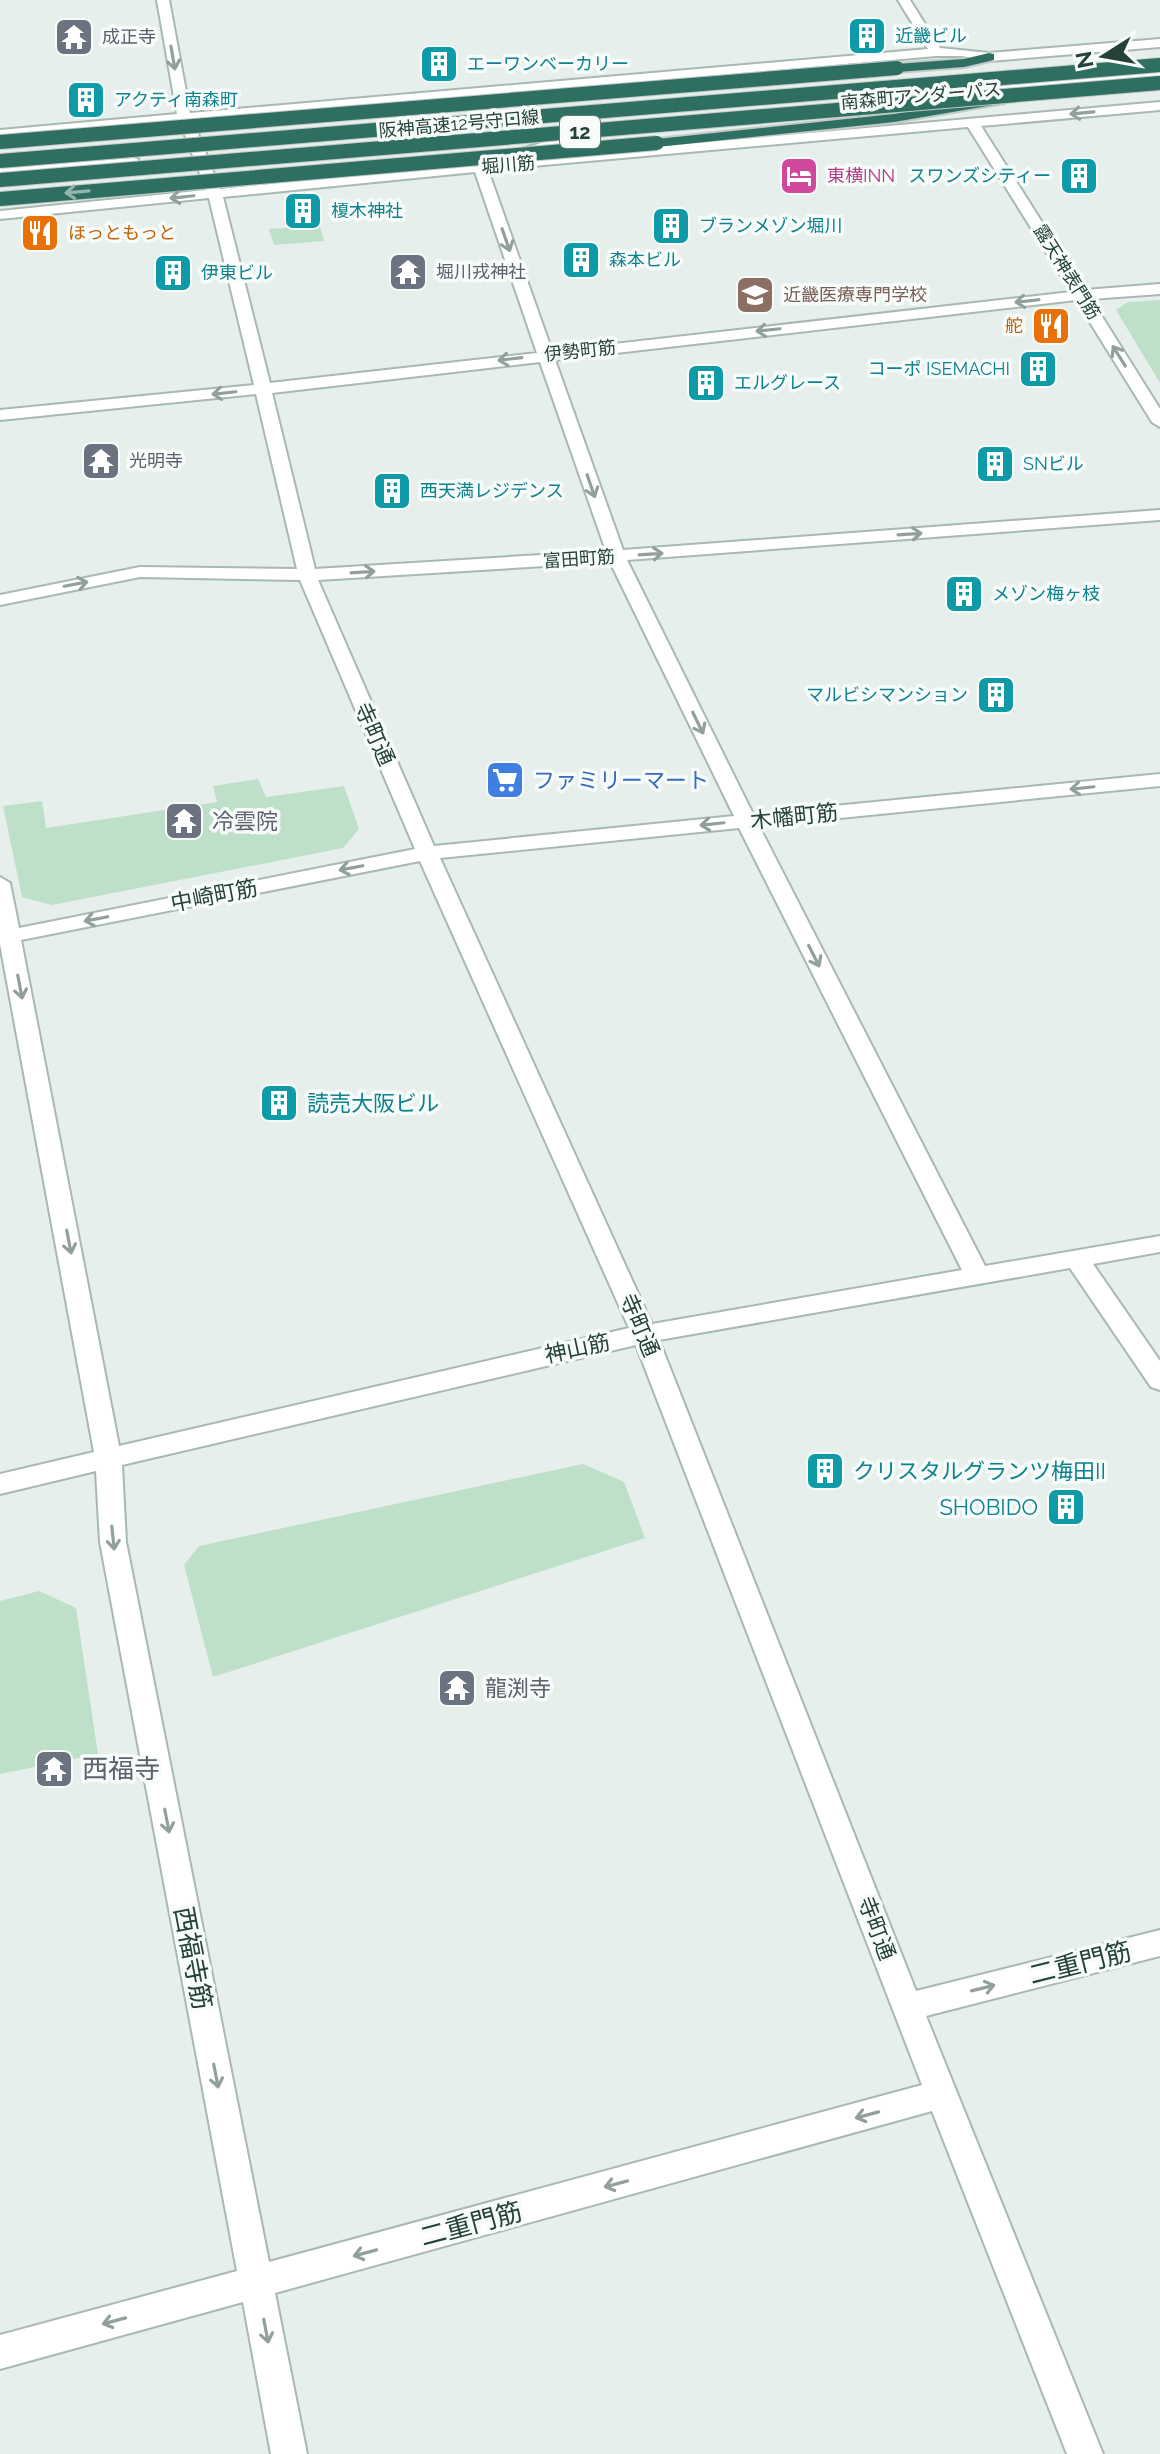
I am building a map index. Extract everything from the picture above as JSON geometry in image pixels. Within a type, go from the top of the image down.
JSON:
[{"type":"highway","points":[[0,142],[964,63],[989,57]]},
{"type":"highway","name":"阪神高速12号守口線","points":[[0,161],[1160,65]]},
{"type":"highway","name":"阪神高速12号守口線","points":[[0,180],[1160,83]]},
{"type":"highway","points":[[0,199],[810,128],[908,116],[1025,94]]},
{"type":"street","points":[[163,0],[184,116]]},
{"type":"street","points":[[904,0],[936,52]]},
{"type":"street","points":[[0,134],[936,52],[962,52],[989,57],[1160,43]]},
{"type":"street","name":"南森町アンダーパス","points":[[620,121],[1160,76]]},
{"type":"street","name":"堀川筋","points":[[0,215],[480,167],[1160,106]]},
{"type":"street","name":"寺町通","points":[[184,116],[215,194],[307,575],[427,853],[614,1262],[682,1424],[907,2007],[1085,2454]]},
{"type":"street","points":[[0,172],[620,121]]},
{"type":"street","points":[[620,121],[480,167],[616,556],[746,821],[977,1275]]},
{"type":"street","name":"露天神表門筋","points":[[972,122],[1160,422]]},
{"type":"street","name":"伊勢町筋","points":[[0,415],[261,389],[1081,295],[1160,289]]},
{"type":"street","name":"富田町筋","points":[[0,600],[140,572],[307,575],[616,556],[1160,515]]},
{"type":"street","name":"木幡町筋","points":[[427,853],[1160,780]]},
{"type":"street","name":"中崎町筋","points":[[5,937],[427,853]]},
{"type":"street","name":"西福寺筋","points":[[0,883],[5,937],[109,1460],[113,1542],[289,2454]]},
{"type":"street","name":"神山筋","points":[[0,1484],[643,1334],[1160,1244]]},
{"type":"street","points":[[1076,1258],[1160,1381]]},
{"type":"street","name":"二重門筋","points":[[907,2007],[1160,1943]]},
{"type":"street","name":"二重門筋","points":[[0,2352],[942,2094]]},
{"type":"green space","points":[[320,227],[324,241],[274,245],[269,229]]},
{"type":"green space","points":[[1160,300],[1160,383],[1116,310],[1128,302]]},
{"type":"green space","points":[[258,779],[266,797],[344,786],[359,829],[343,848],[52,905],[22,897],[3,806],[42,801],[46,828],[217,802],[213,786]]},
{"type":"green space","points":[[583,1464],[624,1482],[645,1538],[213,1677],[184,1565],[199,1546]]},
{"type":"green space","points":[[39,1591],[76,1608],[98,1754],[0,1774],[0,1601]]},
{"type":"place","name":"近畿ビル","points":[[867,36]]},
{"type":"place","name":"成正寺","points":[[74,37]]},
{"type":"place","name":"エーワンベーカリー","points":[[439,64]]},
{"type":"place","name":"アクティ南森町","points":[[86,100]]},
{"type":"place","name":"東横INN","points":[[799,176]]},
{"type":"place","name":"スワンズシティー","points":[[1079,176]]},
{"type":"place","name":"榎木神社","points":[[303,211]]},
{"type":"place","name":"ブランメゾン堀川","points":[[671,226]]},
{"type":"place","name":"ほっともっと","points":[[40,233]]},
{"type":"place","name":"森本ビル","points":[[581,260]]},
{"type":"place","name":"堀川戎神社","points":[[408,272]]},
{"type":"place","name":"伊東ビル","points":[[173,273]]},
{"type":"place","name":"近畿医療専門学校","points":[[755,295]]},
{"type":"place","name":"舵","points":[[1051,326]]},
{"type":"place","name":"コーポ ISEMACHI","points":[[1038,369]]},
{"type":"place","name":"エルグレース","points":[[706,383]]},
{"type":"place","name":"光明寺","points":[[101,461]]},
{"type":"place","name":"SNビル","points":[[995,464]]},
{"type":"place","name":"西天満レジデンス","points":[[392,491]]},
{"type":"place","name":"メゾン梅ヶ枝","points":[[964,594]]},
{"type":"place","name":"マルビシマンション","points":[[996,695]]},
{"type":"place","name":"ファミリーマート","points":[[505,780]]},
{"type":"place","name":"冷雲院","points":[[184,821]]},
{"type":"place","name":"読売大阪ビル","points":[[279,1103]]},
{"type":"place","name":"クリスタルグランツ梅田II","points":[[825,1471]]},
{"type":"place","name":"SHOBIDO","points":[[1066,1507]]},
{"type":"place","name":"龍渕寺","points":[[457,1688]]},
{"type":"place","name":"西福寺","points":[[54,1769]]}]
